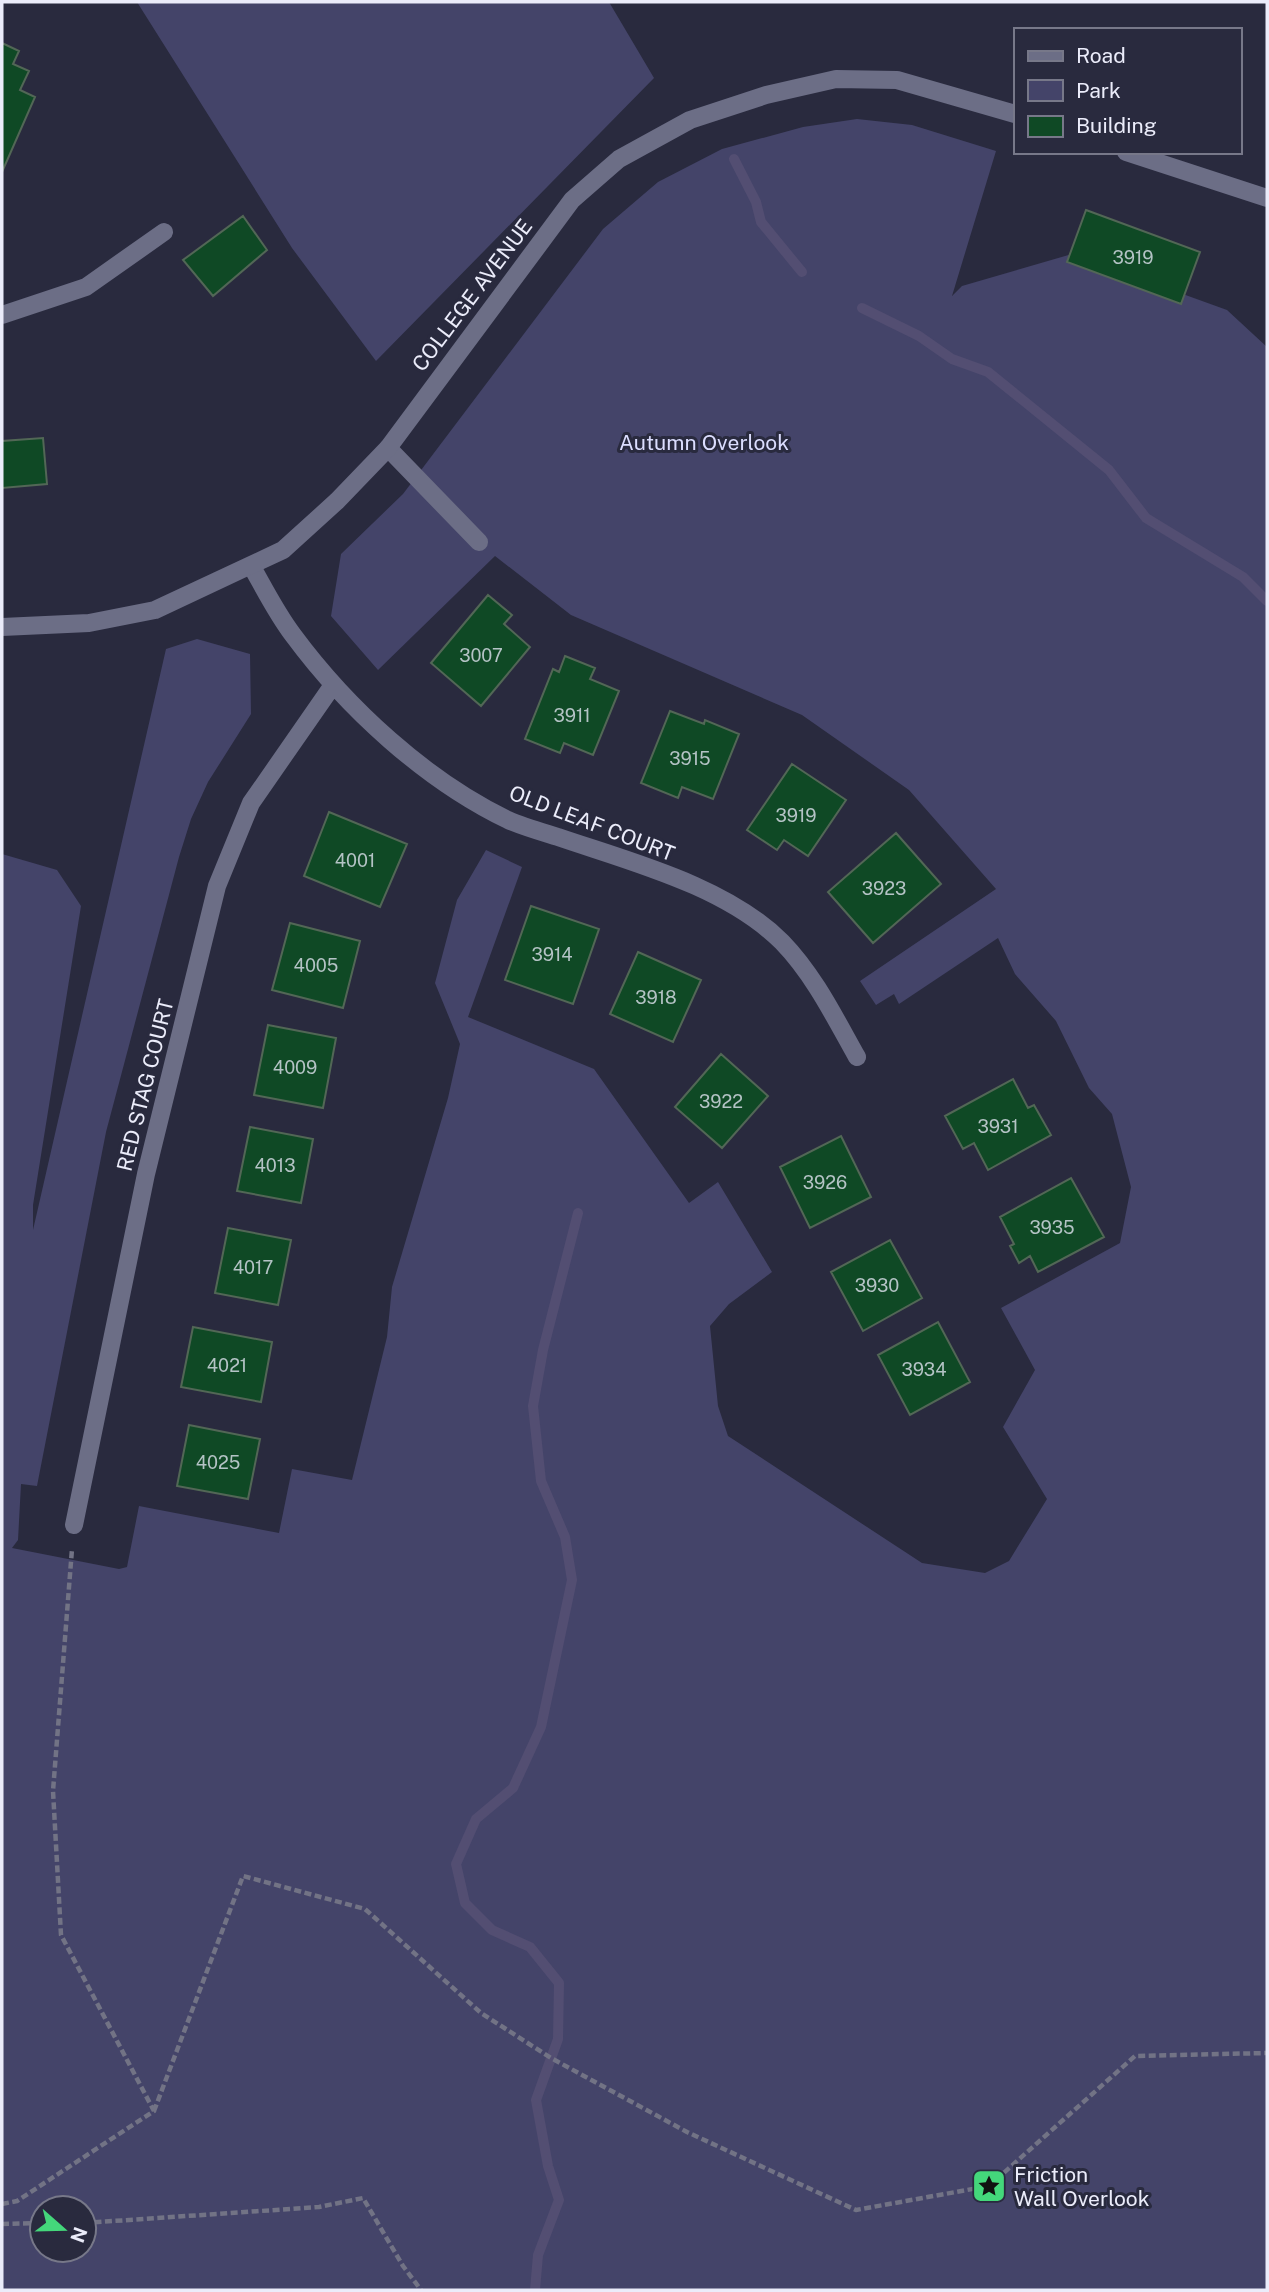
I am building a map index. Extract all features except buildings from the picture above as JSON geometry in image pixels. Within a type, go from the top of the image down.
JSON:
[{"type":"street","name":"COLLEGE AVENUE","points":[[2,627],[89,623],[155,610],[252,567],[283,550],[337,501],[388,448],[572,200],[619,159],[690,120],[766,95],[836,79],[897,80],[1014,114]]},
{"type":"street","points":[[1132,154],[1267,198]]},
{"type":"street","points":[[2,315],[86,287],[164,232]]},
{"type":"street","points":[[388,448],[479,542]]},
{"type":"street","name":"OLD LEAF COURT","points":[[252,567],[291,633],[333,685],[387,738],[444,781],[508,820],[663,873],[727,902],[782,942],[822,994],[857,1057]]},
{"type":"street","name":"RED STAG COURT","points":[[74,1525],[146,1174],[217,886],[251,803],[333,685]]},
{"type":"path","points":[[74,1525],[53,1791],[61,1935],[154,2111]]},
{"type":"path","points":[[2,2204],[17,2201],[154,2111],[243,1876],[365,1909],[481,2013],[551,2058],[687,2132],[856,2210],[989,2186],[1135,2056],[1267,2053]]},
{"type":"path","points":[[98,2222],[319,2207],[363,2199],[403,2266],[421,2290]]},
{"type":"path","points":[[2,2224],[28,2223]]},
{"type":"green space","points":[[137,2],[609,2],[654,78],[376,361],[292,248]]},
{"type":"green space","name":"Autumn Overlook","points":[[857,119],[912,125],[996,151],[952,296],[962,286],[1072,254],[1227,310],[1267,347],[1267,2290],[2,2290],[2,854],[57,870],[81,906],[33,1205],[33,1230],[166,649],[197,639],[250,654],[251,714],[208,782],[191,819],[179,857],[106,1132],[37,1486],[21,1484],[18,1540],[12,1548],[119,1569],[127,1567],[139,1506],[279,1533],[292,1469],[352,1480],[387,1337],[392,1287],[448,1098],[460,1044],[435,983],[457,900],[486,850],[522,867],[468,1017],[594,1069],[689,1203],[718,1182],[772,1272],[729,1304],[710,1326],[718,1406],[728,1436],[922,1563],[985,1573],[1009,1561],[1047,1499],[1003,1427],[1035,1370],[1001,1308],[1120,1243],[1131,1187],[1112,1114],[1089,1088],[1056,1021],[1015,974],[998,938],[899,1004],[894,994],[876,1005],[860,981],[996,889],[909,790],[802,715],[571,615],[495,556],[378,670],[331,616],[341,554],[403,494],[603,229],[658,182],[722,149],[803,127]]},
{"type":"waterway","points":[[734,159],[756,202],[761,222],[802,272]]},
{"type":"waterway","points":[[862,308],[919,336],[952,359],[988,372],[1109,470],[1146,518],[1243,577],[1267,601]]},
{"type":"waterway","points":[[535,2290],[538,2255],[559,2200],[548,2166],[536,2100],[558,2039],[559,1983],[530,1947],[492,1930],[465,1903],[456,1864],[476,1819],[513,1788],[541,1727],[572,1580],[565,1537],[541,1481],[533,1406],[543,1350],[578,1213]]},
{"type":"place","name":"Friction Wall Overlook","points":[[989,2186]]}]
